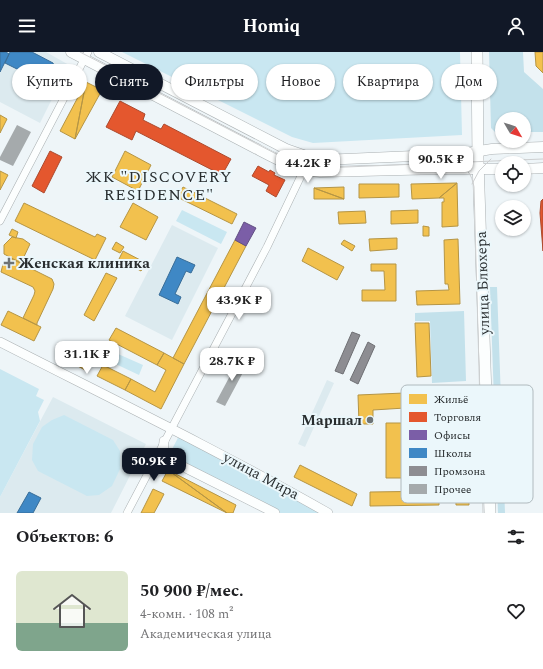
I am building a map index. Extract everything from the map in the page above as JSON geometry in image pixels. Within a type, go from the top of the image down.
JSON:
[{"type":"main road","points":[[71,52],[86,56],[255,148],[304,170],[320,172],[495,169]]},
{"type":"main road","points":[[100,52],[286,150],[322,160],[460,154],[478,151],[543,147]]},
{"type":"main road","name":"улица Блюхера","points":[[477,52],[478,151],[486,385]]},
{"type":"main road","points":[[531,169],[543,168]]},
{"type":"main road","name":"улица Блюхера","points":[[490,503],[490,513]]},
{"type":"street","points":[[0,221],[86,56]]},
{"type":"street","points":[[127,513],[170,428],[227,323],[288,203],[309,157]]},
{"type":"street","name":"улица Мира","points":[[0,342],[170,428],[281,486],[328,513]]},
{"type":"street","name":"улица Мира","points":[[164,442],[163,454],[168,459],[275,513]]},
{"type":"shaded area","points":[[0,52],[46,52],[67,64],[12,64],[12,100],[52,100],[40,123],[0,102]]},
{"type":"shaded area","points":[[122,52],[460,52],[460,64],[441,64],[441,100],[461,100],[462,135],[313,143],[292,137],[218,100],[258,100],[258,64],[171,64],[171,76],[163,72],[163,64],[146,64]]},
{"type":"shaded area","points":[[489,52],[523,52],[524,72],[543,89],[543,132],[531,132],[531,112],[495,112],[495,132],[491,128],[490,100],[497,100],[497,64],[489,64]]},
{"type":"shaded area","points":[[182,210],[227,232],[221,244],[176,221]]},
{"type":"shaded area","points":[[172,225],[218,248],[172,340],[125,316]]},
{"type":"shaded area","points":[[490,287],[497,287],[500,385],[493,385]]},
{"type":"shaded area","points":[[464,311],[466,381],[432,383],[430,321],[415,321],[415,313]]},
{"type":"shaded area","points":[[109,350],[143,365],[139,375],[105,359]]},
{"type":"shaded area","points":[[0,369],[39,389],[36,396],[44,400],[38,412],[40,421],[0,497]]},
{"type":"shaded area","points":[[327,380],[334,383],[305,447],[298,444]]},
{"type":"shaded area","points":[[53,397],[146,444],[111,513],[0,513],[0,497]]},
{"type":"shaded area","points":[[64,415],[113,440],[120,451],[120,469],[112,486],[99,495],[87,496],[38,471],[32,460],[33,444],[42,427],[52,420]]},
{"type":"shaded area","points":[[180,434],[328,513],[275,513],[170,460],[170,453]]},
{"type":"shaded area","points":[[498,503],[505,503],[505,513],[498,513]]},
{"type":"building: Жильё","points":[[535,52],[543,52],[543,73],[536,66]]},
{"type":"building: Жильё","points":[[87,82],[95,86],[95,100],[96,100],[75,139],[83,100],[87,100]]},
{"type":"building: Жильё","points":[[76,100],[83,100],[75,139],[60,131]]},
{"type":"building: Жильё","points":[[0,115],[7,119],[0,133]]},
{"type":"building: Жильё","points":[[125,151],[151,165],[138,191],[112,177]]},
{"type":"building: Жильё","points":[[0,171],[8,175],[0,190]]},
{"type":"building: Жильё","points":[[457,183],[439,198],[412,199],[411,184]]},
{"type":"building: Жильё","points":[[457,183],[458,226],[442,227],[442,202],[444,202],[444,198],[439,198]]},
{"type":"building: Жильё","points":[[359,184],[399,184],[399,197],[359,198]]},
{"type":"building: Жильё","points":[[183,187],[237,214],[232,224],[177,197]]},
{"type":"building: Жильё","points":[[344,187],[344,199],[314,188]]},
{"type":"building: Жильё","points":[[314,188],[344,199],[314,199]]},
{"type":"building: Жильё","points":[[24,203],[95,237],[97,234],[106,238],[95,260],[15,221]]},
{"type":"building: Жильё","points":[[133,203],[158,217],[146,240],[120,227]]},
{"type":"building: Жильё","points":[[418,210],[418,223],[391,224],[391,211]]},
{"type":"building: Жильё","points":[[365,211],[366,223],[339,224],[338,212]]},
{"type":"building: Жильё","points":[[423,226],[429,227],[429,236],[423,236]]},
{"type":"building: Жильё","points":[[12,229],[18,232],[16,238],[9,235]]},
{"type":"building: Жильё","points":[[12,237],[23,239],[30,244],[21,263],[4,254],[4,245]]},
{"type":"building: Жильё","points":[[397,238],[397,249],[370,251],[369,239]]},
{"type":"building: Жильё","points":[[458,239],[460,304],[417,305],[416,291],[449,290],[448,284],[445,284],[444,240]]},
{"type":"building: Жильё","points":[[235,240],[246,246],[184,364],[173,358]]},
{"type":"building: Жильё","points":[[344,240],[355,246],[352,251],[341,244]]},
{"type":"building: Жильё","points":[[116,242],[124,247],[120,253],[112,249]]},
{"type":"building: Жильё","points":[[308,248],[344,267],[337,280],[302,261]]},
{"type":"building: Жильё","points":[[123,251],[146,263],[141,271],[119,259]]},
{"type":"building: Жильё","points":[[10,258],[52,279],[54,284],[53,289],[37,325],[23,318],[34,295],[35,291],[33,287],[1,272],[3,264]]},
{"type":"building: Жильё","points":[[371,264],[396,264],[396,301],[362,301],[362,290],[385,290],[384,271],[371,271]]},
{"type":"building: Жильё","points":[[106,273],[117,278],[94,321],[84,315]]},
{"type":"building: Жильё","points":[[8,311],[41,327],[34,341],[1,325]]},
{"type":"building: Жильё","points":[[415,323],[429,323],[431,376],[417,377]]},
{"type":"building: Жильё","points":[[116,328],[164,353],[157,365],[109,340]]},
{"type":"building: Жильё","points":[[64,346],[93,360],[87,371],[59,356]]},
{"type":"building: Жильё","points":[[164,353],[184,364],[161,409],[125,390],[131,379],[155,392],[166,370],[157,365]]},
{"type":"building: Жильё","points":[[103,365],[131,379],[125,390],[97,376]]},
{"type":"building: Жильё","points":[[401,393],[401,408],[373,410],[373,424],[359,424],[358,395]]},
{"type":"building: Жильё","points":[[386,423],[401,423],[401,478],[386,478]]},
{"type":"building: Жильё","points":[[300,465],[357,494],[352,506],[294,477]]},
{"type":"building: Жильё","points":[[168,470],[236,505],[233,513],[227,513]]},
{"type":"building: Жильё","points":[[168,470],[227,513],[162,481]]},
{"type":"building: Жильё","points":[[153,489],[164,494],[154,513],[141,513]]},
{"type":"building: Жильё","points":[[370,492],[401,492],[401,503],[439,503],[439,505],[370,506]]},
{"type":"building: Жильё","points":[[456,503],[469,503],[469,505],[456,505]]},
{"type":"building: Торговля","points":[[120,101],[145,114],[143,120],[161,129],[164,124],[231,159],[222,175],[136,131],[132,140],[106,127]]},
{"type":"building: Торговля","points":[[50,151],[62,157],[44,193],[32,186]]},
{"type":"building: Торговля","points":[[258,166],[269,172],[270,170],[275,173],[274,175],[285,180],[276,197],[266,191],[269,185],[252,176]]},
{"type":"building: Торговля","points":[[543,199],[543,251],[540,213],[541,201]]},
{"type":"building: Офисы","points":[[244,222],[256,228],[246,246],[235,240]]},
{"type":"building: Школы","points":[[0,52],[6,52],[9,54],[0,72]]},
{"type":"building: Школы","points":[[10,52],[32,52],[53,64],[12,64],[12,66],[5,63]]},
{"type":"building: Школы","points":[[177,257],[195,265],[191,273],[186,271],[175,294],[181,297],[178,304],[159,295]]},
{"type":"building: Школы","points":[[29,492],[41,498],[33,513],[17,513]]},
{"type":"building: Промзона","points":[[352,332],[360,335],[343,374],[335,371]]},
{"type":"building: Промзона","points":[[368,342],[375,346],[358,384],[350,380]]},
{"type":"building: Прочее","points":[[17,125],[31,132],[13,166],[0,160],[0,157]]},
{"type":"building: Прочее","points":[[239,359],[248,363],[225,406],[216,402]]},
{"type":"tram line","points":[[80,52],[282,157],[305,166],[321,168],[543,159]]},
{"type":"tram line","points":[[472,184],[479,171],[491,159]]},
{"type":"tram line","points":[[455,162],[468,172],[472,178],[474,187],[479,385]]},
{"type":"tram line","points":[[483,503],[483,513]]},
{"type":"place","name":"Женская клиника","points":[[9,263]]},
{"type":"place","name":"Маршал","points":[[370,420]]},
{"type":"district","name":"ЖК \"DISCOVERY RESIDENCE\"","points":[[159,186]]}]
